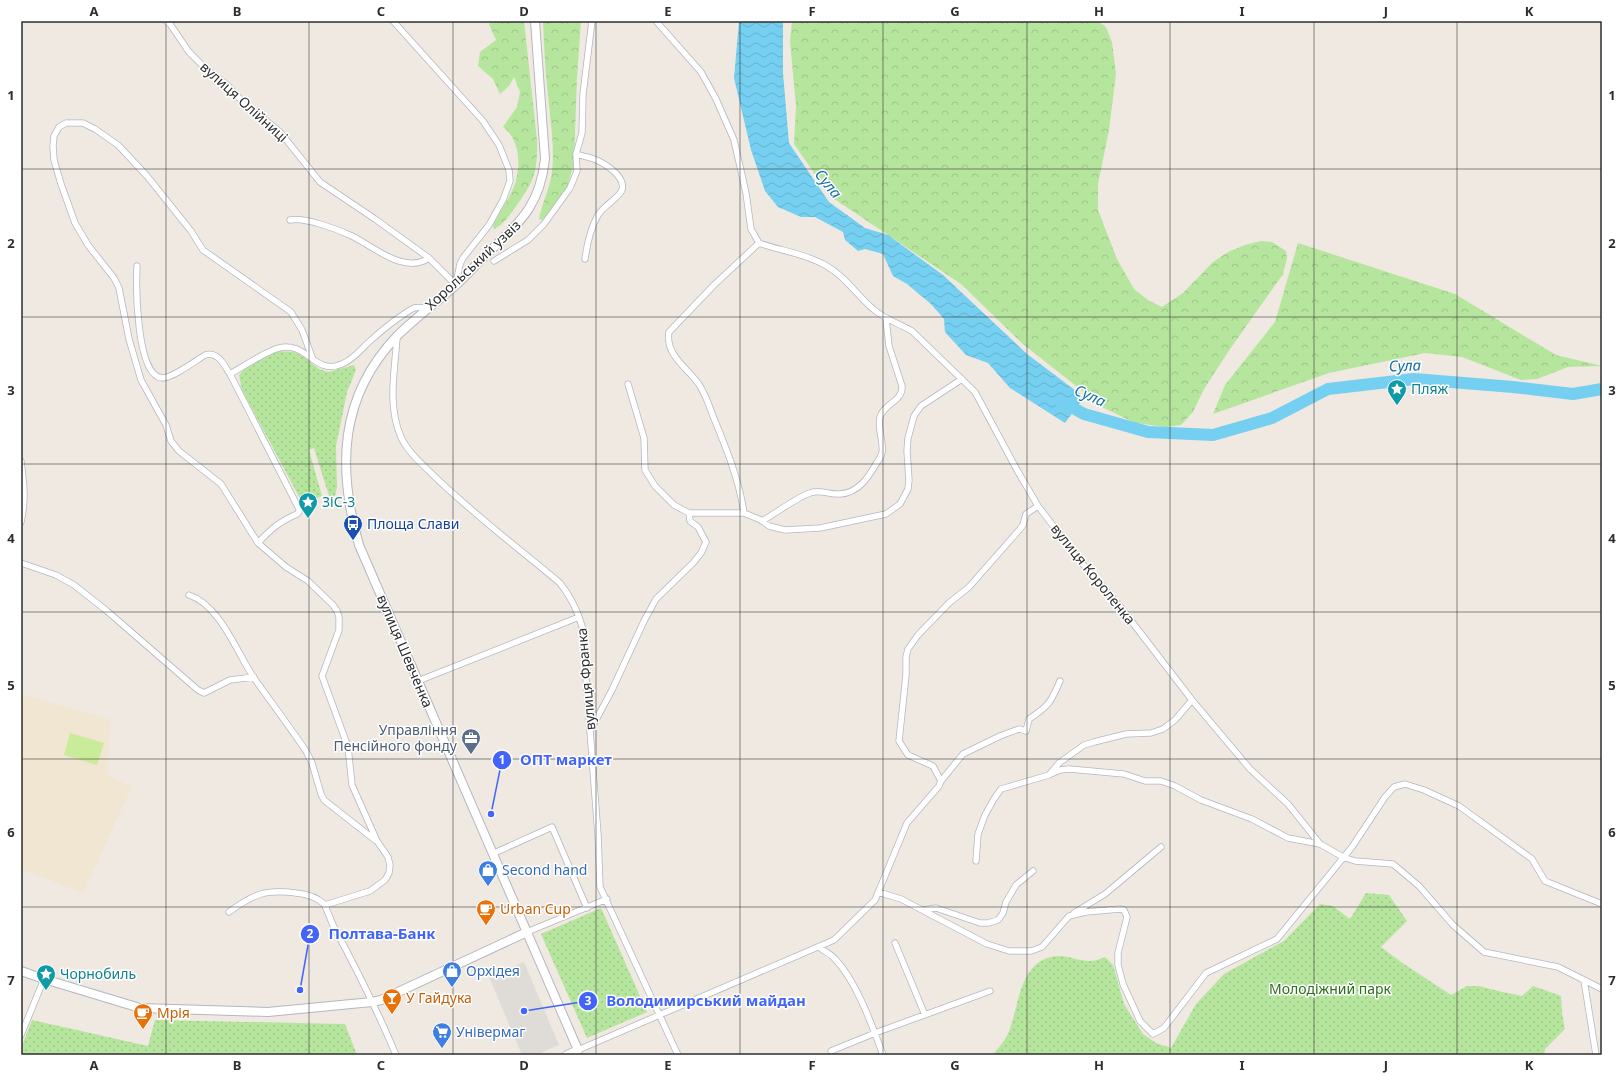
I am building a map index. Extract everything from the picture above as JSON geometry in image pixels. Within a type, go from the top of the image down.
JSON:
[{"type":"main road","name":"Хорольський узвіз","points":[[397,336],[426,308],[456,284],[520,222],[535,199],[540,186],[545,159],[535,21]]},
{"type":"main road","name":"вулиця Шевченка","points":[[397,336],[377,360],[357,397],[348,428],[346,455],[347,481],[352,519],[359,546],[578,1050]]},
{"type":"main road","points":[[21,971],[140,1008],[268,1012],[381,1000],[527,932]]},
{"type":"main road","points":[[567,1055],[578,1050]]},
{"type":"street","name":"вулиця Олійниці","points":[[166,21],[170,24],[189,52],[205,68],[226,84],[242,101],[280,132],[320,182],[375,219],[428,258],[456,284]]},
{"type":"street","points":[[393,21],[483,120],[499,145],[509,170],[510,181],[503,200],[489,225],[463,258],[460,264],[456,284]]},
{"type":"street","points":[[494,262],[528,240],[552,215],[570,188],[577,171],[576,154],[582,133],[583,94],[592,21]]},
{"type":"street","points":[[656,21],[701,72],[716,99],[734,140],[746,193],[751,229],[759,243],[714,285],[669,332],[668,338],[671,350],[698,383],[705,395],[732,464],[742,499],[744,513]]},
{"type":"street","points":[[325,905],[370,891],[384,880],[390,869],[390,861],[377,841],[352,785],[348,747],[322,676],[339,630],[339,617],[337,611],[333,605],[308,581],[286,567],[258,543],[221,484],[179,451],[172,441],[166,425],[141,380],[129,339],[119,288],[114,278],[88,245],[75,222],[54,160],[54,136],[59,127],[66,123],[83,123],[95,129],[118,145],[147,176],[191,231],[203,250],[291,312],[302,330],[312,357],[317,364],[326,367],[335,367],[344,363],[356,355],[401,316],[415,307],[426,308]]},
{"type":"street","points":[[576,154],[595,159],[610,169],[619,178],[622,189],[599,213],[590,232],[585,259]]},
{"type":"street","points":[[290,220],[306,220],[352,236],[390,258],[411,263],[428,258]]},
{"type":"street","name":"вулиця Короленка","points":[[759,243],[800,253],[824,264],[848,282],[872,308],[886,319],[900,324],[912,331],[975,392],[1038,506],[1080,561],[1119,606],[1192,700],[1250,769],[1288,804],[1320,844],[1344,857],[1355,861],[1393,864],[1419,886],[1453,925],[1484,952],[1558,967],[1602,989]]},
{"type":"street","points":[[137,266],[136,305],[138,326],[147,361],[153,373],[159,377],[169,377],[205,355],[210,354],[215,355],[221,360],[230,374],[299,509],[297,514],[281,521],[271,528],[258,543]]},
{"type":"street","points":[[762,521],[808,493],[820,491],[845,494],[864,483],[871,472],[882,454],[880,417],[883,411],[898,398],[902,391],[902,386],[889,346],[886,319]]},
{"type":"street","name":"вулиця Франка","points":[[397,336],[393,393],[395,419],[401,438],[414,455],[455,496],[560,583],[571,596],[582,626],[598,834],[600,887],[678,1055]]},
{"type":"street","points":[[230,374],[278,348],[287,347],[299,350],[312,357]]},
{"type":"street","points":[[628,384],[644,438],[645,470],[655,486],[674,506],[689,513],[744,513],[762,521],[768,526],[785,530],[820,528],[886,514],[894,510],[905,497],[909,480],[907,451],[908,438],[914,416],[922,406],[962,379]]},
{"type":"street","points":[[21,461],[25,497],[25,505],[21,522]]},
{"type":"street","points":[[941,781],[933,766],[908,755],[899,741],[906,675],[906,657],[918,635],[949,603],[969,587],[1020,529],[1023,525],[1026,514],[1038,506]]},
{"type":"street","points":[[590,731],[612,690],[644,621],[656,599],[693,563],[704,547],[706,542],[698,527],[690,522],[689,513]]},
{"type":"street","points":[[21,563],[56,575],[74,585],[107,611],[198,690],[204,693],[230,680],[254,677]]},
{"type":"street","points":[[189,595],[194,596],[213,612],[228,633],[254,677],[306,751],[312,763],[320,794],[324,800],[377,841]]},
{"type":"street","points":[[418,681],[579,617]]},
{"type":"street","points":[[578,1050],[834,940],[875,900],[907,823],[939,786],[941,781],[963,754],[1000,736],[1019,729],[1026,731],[1029,719],[1043,710],[1051,702],[1060,681]]},
{"type":"street","points":[[1049,775],[1059,763],[1084,745],[1126,734],[1151,733],[1163,729],[1175,720],[1192,700]]},
{"type":"street","points":[[976,861],[978,834],[985,815],[1001,790],[1049,775],[1060,770],[1069,769],[1124,774],[1145,780],[1161,781],[1201,800],[1252,819],[1288,838],[1320,844]]},
{"type":"street","points":[[1069,916],[1086,912],[1120,909],[1126,911],[1127,917],[1118,953],[1118,964],[1123,984],[1140,1021],[1153,1034],[1164,1028],[1206,973],[1277,939],[1352,847],[1385,797],[1394,787],[1405,784],[1424,790],[1459,806],[1532,859],[1545,882],[1602,904]]},
{"type":"street","points":[[492,854],[552,827],[587,908]]},
{"type":"street","points":[[878,892],[901,899],[987,944],[1009,950],[1031,951],[1042,947],[1069,916],[1105,894],[1161,847]]},
{"type":"street","points":[[922,910],[936,908],[980,923],[988,923],[998,920],[1003,913],[1006,902],[1016,886],[1033,871]]},
{"type":"street","points":[[229,912],[251,897],[277,891],[313,896],[325,905],[330,920],[357,969],[396,1055]]},
{"type":"street","points":[[527,932],[607,900]]},
{"type":"street","points":[[895,943],[925,1015]]},
{"type":"street","points":[[819,947],[833,956],[840,964],[852,984],[875,1033],[883,1055]]},
{"type":"street","points":[[21,1035],[44,979]]},
{"type":"street","points":[[1584,980],[1596,1055]]},
{"type":"street","points":[[831,1051],[875,1033],[990,991]]},
{"type":"shaded area","points":[[21,694],[111,720],[107,776],[132,786],[83,893],[21,869]]},
{"type":"shaded area","points":[[524,962],[559,1045],[536,1055],[522,1055],[489,977]]},
{"type":"green space","points":[[491,21],[524,21],[537,140],[535,169],[530,184],[508,218],[500,226],[494,229],[493,225],[515,184],[517,177],[518,153],[516,145],[509,132],[503,127],[517,107],[520,92],[514,77],[509,86],[500,94],[493,79],[478,66],[480,52],[496,40],[489,24]]},
{"type":"green space","points":[[543,21],[581,21],[577,77],[574,163],[567,187],[554,207],[542,220],[539,219],[551,178],[553,162],[552,133],[545,67]]},
{"type":"green space","points":[[792,21],[1098,21],[1106,27],[1112,42],[1116,74],[1109,130],[1098,184],[1098,210],[1117,259],[1134,289],[1148,300],[1162,307],[1183,293],[1213,262],[1228,252],[1245,245],[1261,241],[1272,242],[1286,251],[1287,258],[1283,274],[1228,352],[1204,389],[1193,412],[1181,425],[1166,427],[1135,423],[1104,408],[1023,344],[961,284],[830,196],[794,144],[796,106],[790,41]]},
{"type":"green space","points":[[1298,243],[1455,294],[1556,355],[1602,366],[1568,367],[1537,379],[1521,380],[1462,357],[1425,353],[1329,373],[1213,414],[1225,385],[1275,322]]},
{"type":"green space","points":[[277,351],[294,352],[304,357],[319,369],[328,372],[354,365],[356,370],[347,392],[336,446],[337,487],[335,496],[329,496],[314,448],[309,450],[322,496],[303,504],[242,390],[239,375],[244,369]]},
{"type":"green space","points":[[70,733],[104,743],[97,765],[64,755]]},
{"type":"green space","name":"Молодіжний парк","points":[[1366,893],[1389,895],[1407,921],[1381,947],[1401,962],[1451,995],[1467,986],[1479,986],[1522,996],[1533,986],[1561,996],[1565,1029],[1545,1049],[1544,1055],[993,1055],[1006,1038],[1011,1027],[1025,979],[1031,970],[1040,962],[1051,957],[1064,956],[1090,961],[1105,957],[1113,965],[1124,1004],[1143,1034],[1156,1043],[1171,1048],[1196,1004],[1224,974],[1284,941],[1320,904],[1333,906],[1350,919]]},
{"type":"green space","points":[[601,908],[647,1012],[587,1038],[541,934]]},
{"type":"green space","points":[[32,1020],[148,1046],[155,1020],[345,1024],[357,1055],[21,1055],[21,1048]]},
{"type":"water","points":[[739,21],[783,21],[783,73],[789,143],[829,202],[865,228],[888,235],[943,275],[1027,354],[1084,397],[1065,423],[1010,388],[988,363],[966,355],[945,332],[944,319],[931,304],[907,284],[893,276],[883,254],[865,249],[858,251],[845,240],[843,232],[815,217],[801,217],[778,207],[765,191],[751,150],[734,78]]},
{"type":"waterway","name":"Сула","points":[[1061,401],[1084,414],[1148,432],[1213,435],[1272,418],[1328,389],[1414,379],[1513,387],[1573,394],[1602,389]]},
{"type":"place","name":"Пляж","points":[[1397,406]]},
{"type":"place","name":"ЗіС-3","points":[[308,519]]},
{"type":"place","name":"Площа Слави","points":[[353,541]]},
{"type":"place","name":"Управління Пенсійного фонду","points":[[471,755]]},
{"type":"place","name":"ОПТ маркет","points":[[491,814]]},
{"type":"place","name":"Second hand","points":[[488,887]]},
{"type":"place","name":"Urban Cup","points":[[486,926]]},
{"type":"place","name":"Орхідея","points":[[452,988]]},
{"type":"place","name":"Полтава-Банк","points":[[300,990]]},
{"type":"place","name":"Чорнобиль","points":[[46,991]]},
{"type":"place","name":"Володимирський майдан","points":[[524,1011]]},
{"type":"place","name":"У Гайдука","points":[[392,1015]]},
{"type":"place","name":"Мрія","points":[[143,1030]]},
{"type":"place","name":"Універмаг","points":[[442,1049]]}]
